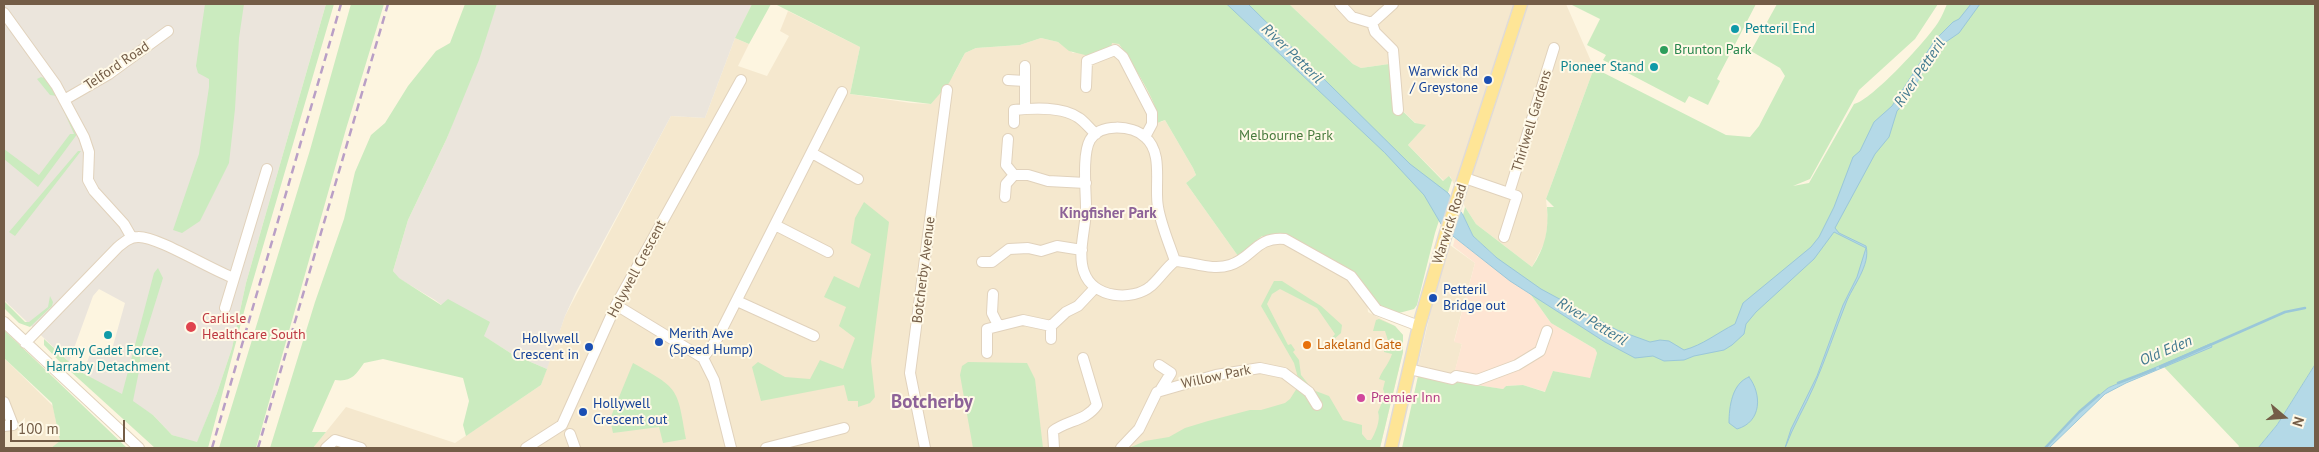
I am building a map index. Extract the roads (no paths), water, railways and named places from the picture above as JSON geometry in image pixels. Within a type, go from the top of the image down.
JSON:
[{"type":"main road","name":"Warwick Road","points":[[1391,448],[1419,326],[1455,202],[1465,178],[1521,4]]},
{"type":"street","points":[[1340,4],[1352,17],[1372,23],[1376,32],[1393,50],[1398,110]]},
{"type":"street","points":[[1372,23],[1393,4]]},
{"type":"street","points":[[4,14],[56,84],[87,144],[88,180],[94,191],[124,224],[132,238]]},
{"type":"street","name":"Telford Road","points":[[64,100],[109,74],[168,31]]},
{"type":"street","name":"Thirlwell Gardens","points":[[1509,193],[1554,48]]},
{"type":"street","points":[[1086,87],[1087,61],[1116,50],[1123,57],[1152,113],[1152,124],[1145,137]]},
{"type":"street","points":[[1025,66],[1025,109]]},
{"type":"street","name":"Holywell Crescent","points":[[526,448],[562,425],[616,306],[741,80]]},
{"type":"street","points":[[1008,80],[1025,81]]},
{"type":"street","name":"Botcherby Avenue","points":[[925,448],[910,373],[947,90]]},
{"type":"street","points":[[703,358],[717,338],[737,300],[842,92]]},
{"type":"street","points":[[1014,123],[1014,110],[1066,111],[1079,118],[1096,134]]},
{"type":"street","points":[[1111,127],[1128,130],[1145,137],[1154,152],[1158,206],[1175,261],[1150,287],[1130,295],[1105,294],[1094,289],[1084,272],[1082,250],[1086,216],[1086,156],[1090,140],[1096,134],[1111,127]]},
{"type":"street","points":[[1008,139],[1006,165],[1014,175]]},
{"type":"street","points":[[812,152],[858,179]]},
{"type":"street","points":[[225,308],[267,169]]},
{"type":"street","points":[[1005,197],[1006,184],[1014,175],[1028,175],[1048,181],[1086,184]]},
{"type":"street","points":[[1465,178],[1517,196],[1504,237]]},
{"type":"street","points":[[775,225],[828,252]]},
{"type":"street","points":[[25,343],[118,247],[132,238],[153,240],[234,278]]},
{"type":"street","points":[[1175,261],[1218,268],[1238,262],[1257,245],[1274,238],[1285,239],[1351,276],[1376,310],[1419,326]]},
{"type":"street","points":[[1001,241],[1006,252]]},
{"type":"street","points":[[982,262],[992,262],[1009,249],[1028,248],[1041,251],[1057,246],[1082,250]]},
{"type":"street","points":[[1051,339],[1051,326],[1062,315],[1078,306],[1094,289]]},
{"type":"street","points":[[993,294],[992,313],[998,325]]},
{"type":"street","points":[[737,300],[814,336]]},
{"type":"street","points":[[616,306],[703,358],[714,380],[731,448]]},
{"type":"street","points":[[987,353],[987,329],[1023,320],[1051,326]]},
{"type":"street","points":[[4,322],[139,448]]},
{"type":"street","points":[[1409,368],[1452,379],[1456,376],[1477,380],[1517,366],[1540,351],[1547,332]]},
{"type":"street","points":[[1054,448],[1053,431],[1061,425],[1091,414],[1098,405],[1083,358]]},
{"type":"street","name":"Willow Park","points":[[1121,448],[1134,436],[1153,398],[1171,372],[1159,365]]},
{"type":"street","name":"Willow Park","points":[[1161,389],[1245,369],[1269,369],[1284,374],[1301,385],[1309,392],[1317,405]]},
{"type":"street","points":[[4,402],[13,425],[4,426]]},
{"type":"street","points":[[766,448],[844,428]]},
{"type":"street","points":[[570,434],[574,448]]},
{"type":"street","points":[[326,448],[335,440],[361,448]]},
{"type":"water","name":"River Petteril","points":[[1227,4],[1248,4],[1410,164],[1448,193],[1463,215],[1473,236],[1497,258],[1541,289],[1617,330],[1650,342],[1669,341],[1684,350],[1704,342],[1735,324],[1743,303],[1811,247],[1819,237],[1834,207],[1853,157],[1860,151],[1874,122],[1892,106],[1935,40],[1953,22],[1959,19],[1971,4],[1980,4],[1959,33],[1937,48],[1906,101],[1897,111],[1889,137],[1875,154],[1835,228],[1839,233],[1866,246],[1867,253],[1866,261],[1846,303],[1814,386],[1785,448],[1791,429],[1817,376],[1843,305],[1857,277],[1866,248],[1834,232],[1814,259],[1756,312],[1746,324],[1744,334],[1724,350],[1684,360],[1664,361],[1653,356],[1635,358],[1605,342],[1510,281],[1444,229],[1424,195],[1385,153]]},
{"type":"water","points":[[2211,344],[2212,347],[2126,383],[2105,394],[2049,448],[2045,448],[2079,412],[2108,388]]},
{"type":"water","points":[[2315,365],[2315,448],[2258,448],[2277,425]]},
{"type":"water","points":[[1749,377],[1756,391],[1757,407],[1751,420],[1737,429],[1729,423],[1731,403],[1739,384]]},
{"type":"waterway","name":"Old Eden","points":[[2160,367],[2285,312],[2305,308]]},
{"type":"waterway","name":"Old Eden","points":[[2118,383],[2155,369]]},
{"type":"waterway","name":"Old Eden","points":[[2045,448],[2079,412],[2099,395]]},
{"type":"railway","points":[[212,448],[341,4]]},
{"type":"railway","points":[[258,448],[388,4]]},
{"type":"place","name":"Petteril End","points":[[1735,29]]},
{"type":"place","name":"Brunton Park","points":[[1664,50]]},
{"type":"place","name":"Pioneer Stand","points":[[1654,67]]},
{"type":"place","name":"Warwick Rd / Greystone","points":[[1488,80]]},
{"type":"place","name":"Petteril Bridge out","points":[[1433,298]]},
{"type":"place","name":"Carlisle Healthcare South","points":[[191,327]]},
{"type":"place","name":"Army Cadet Force, Harraby Detachment","points":[[108,335]]},
{"type":"place","name":"Merith Ave (Speed Hump)","points":[[659,342]]},
{"type":"place","name":"Lakeland Gate","points":[[1307,345]]},
{"type":"place","name":"Hollywell Crescent in","points":[[589,347]]},
{"type":"place","name":"Premier Inn","points":[[1361,398]]},
{"type":"place","name":"Hollywell Crescent out","points":[[583,412]]},
{"type":"district","name":"Kingfisher Park","points":[[1108,214]]},
{"type":"district","name":"Botcherby","points":[[932,403]]},
{"type":"park label","name":"Melbourne Park","points":[[1286,136]]}]
